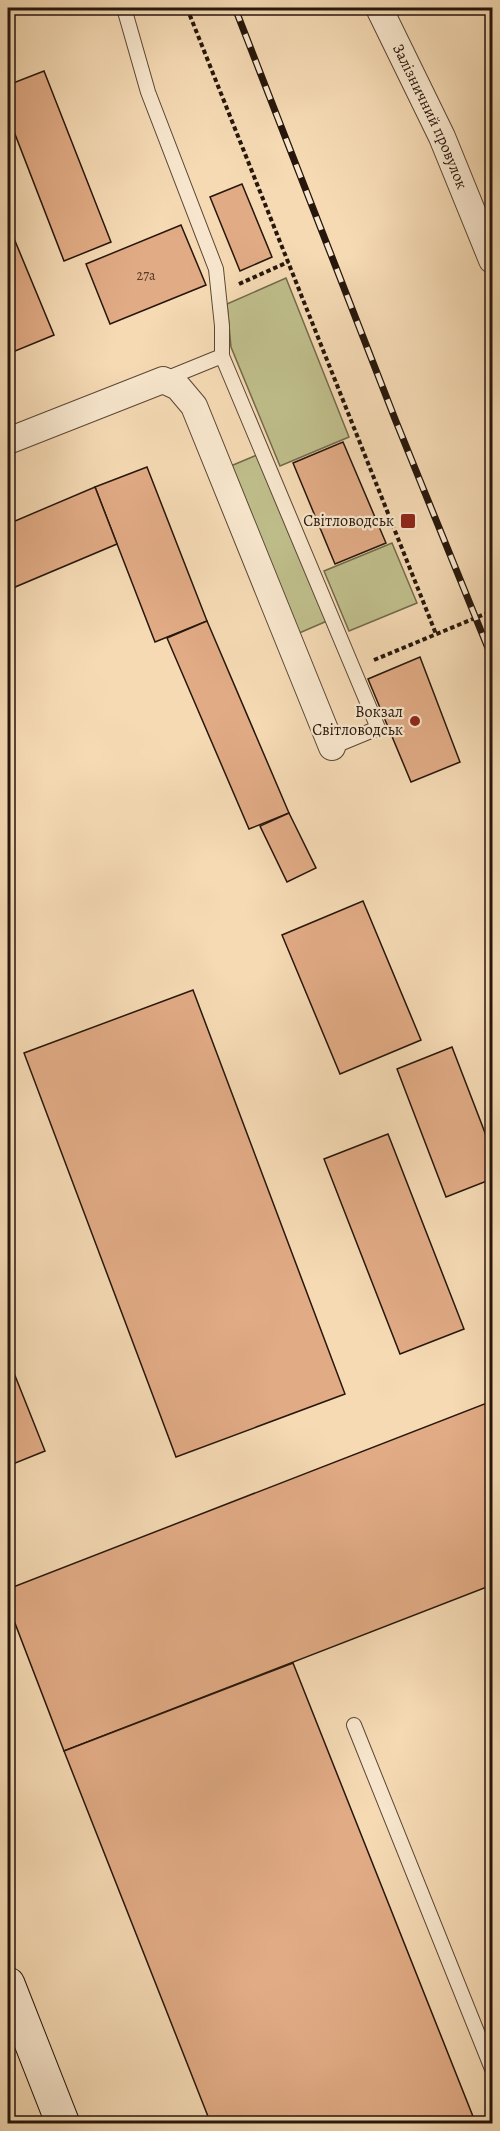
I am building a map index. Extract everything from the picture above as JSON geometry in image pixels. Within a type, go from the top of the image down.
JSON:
[{"type":"main road","points":[[8,1984],[63,2124]]},
{"type":"street","name":"Залізничний провулок","points":[[379,8],[442,137],[492,260]]},
{"type":"street","points":[[8,441],[163,380],[178,387],[194,405],[332,747]]},
{"type":"lane","points":[[124,8],[148,92],[216,269],[222,326],[222,356],[378,728],[332,747]]},
{"type":"lane","points":[[163,380],[222,356]]},
{"type":"lane","points":[[354,1725],[492,2069]]},
{"type":"path","points":[[187,8],[436,634]]},
{"type":"path","points":[[218,294],[288,262]]},
{"type":"path","points":[[353,669],[492,611]]},
{"type":"shaded area","points":[[286,278],[349,437],[280,466],[231,347],[227,304]]},
{"type":"shaded area","points":[[257,455],[327,621],[297,634],[226,468]]},
{"type":"shaded area","points":[[392,543],[417,603],[349,631],[324,571]]},
{"type":"building","points":[[44,71],[111,242],[64,261],[8,116],[8,85]]},
{"type":"building","points":[[242,184],[272,257],[240,271],[210,197]]},
{"type":"building","points":[[8,224],[54,335],[8,354]]},
{"type":"building","points":[[181,225],[206,285],[110,324],[86,264]]},
{"type":"building","points":[[343,442],[386,543],[335,564],[293,463]]},
{"type":"building","points":[[147,467],[207,621],[155,642],[95,487]]},
{"type":"building","points":[[95,487],[117,544],[8,590],[8,524]]},
{"type":"building","points":[[207,621],[289,813],[249,829],[167,638]]},
{"type":"building","name":"Вокзал Світловодськ","points":[[420,657],[460,762],[411,782],[368,679]]},
{"type":"building","points":[[289,813],[316,868],[287,882],[260,826]]},
{"type":"building","points":[[363,901],[421,1040],[340,1074],[282,935]]},
{"type":"building","points":[[193,990],[345,1394],[176,1457],[24,1053]]},
{"type":"building","points":[[452,1047],[492,1151],[492,1179],[446,1197],[397,1069]]},
{"type":"building","points":[[388,1134],[464,1329],[400,1354],[324,1159]]},
{"type":"building","points":[[8,1358],[45,1451],[8,1466]]},
{"type":"building","points":[[492,1401],[492,1585],[64,1751],[8,1605],[8,1589]]},
{"type":"building","points":[[293,1663],[476,2124],[211,2124],[64,1751]]},
{"type":"railway","points":[[235,8],[395,419],[492,658]]},
{"type":"place","name":"Світловодськ","points":[[408,521]]},
{"type":"place","name":"Вокзал Світловодськ","points":[[415,721]]}]
